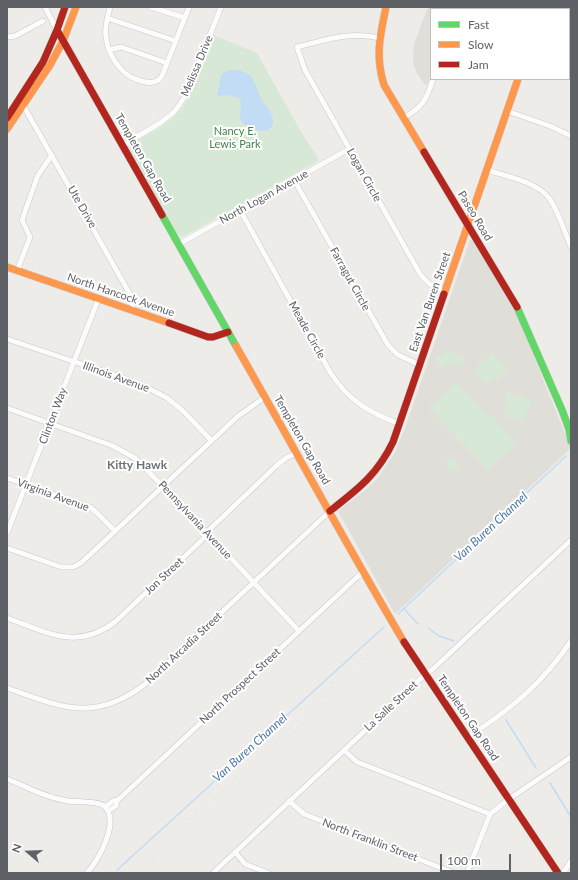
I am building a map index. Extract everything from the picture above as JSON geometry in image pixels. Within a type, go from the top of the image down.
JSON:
[{"type":"street","name":"Templeton Gap Road","points":[[45,7],[406,646],[558,873]]},
{"type":"street","points":[[7,118],[40,68],[57,30],[65,7]]},
{"type":"street","points":[[7,129],[42,80],[64,41],[76,7]]},
{"type":"street","points":[[110,7],[105,31],[109,50],[117,64],[124,73],[154,83],[160,79],[189,7]]},
{"type":"street","points":[[151,7],[185,18]]},
{"type":"street","name":"Melissa Drive","points":[[123,144],[160,123],[174,112],[180,104],[188,91],[221,7]]},
{"type":"street","name":"Paseo Road","points":[[386,7],[379,38],[377,57],[379,71],[384,84],[516,305],[569,424],[571,438]]},
{"type":"street","points":[[108,18],[176,41]]},
{"type":"street","points":[[7,37],[15,36],[43,21]]},
{"type":"street","name":"Logan Circle","points":[[379,38],[366,35],[351,35],[297,47],[305,70],[418,272],[430,285],[445,291]]},
{"type":"street","points":[[109,50],[121,47],[167,63]]},
{"type":"street","points":[[404,118],[423,104],[434,80]]},
{"type":"street","name":"East Van Buren Street","points":[[330,510],[359,489],[377,470],[388,454],[400,424],[518,80]]},
{"type":"street","name":"Ute Drive","points":[[23,105],[131,296],[133,311]]},
{"type":"street","points":[[507,111],[550,126],[571,136]]},
{"type":"street","name":"North Logan Avenue","points":[[179,244],[349,149]]},
{"type":"street","points":[[17,270],[30,237],[22,220],[38,175],[52,155]]},
{"type":"street","points":[[487,170],[541,190],[552,204],[571,247]]},
{"type":"street","name":"Farragut Circle","points":[[294,180],[388,346],[404,359],[420,365]]},
{"type":"street","name":"Meade Circle","points":[[240,210],[330,372],[351,398],[364,408],[380,417],[400,424]]},
{"type":"street","name":"North Hancock Avenue","points":[[7,267],[98,300],[208,337],[214,337],[228,332]]},
{"type":"street","name":"Clinton Way","points":[[7,533],[98,300]]},
{"type":"street","name":"Illinois Avenue","points":[[7,339],[126,379],[160,394],[182,410],[211,440]]},
{"type":"street","points":[[7,548],[61,567],[73,567],[81,563],[211,440],[237,417],[265,396]]},
{"type":"street","name":"Pennsylvania Avenue","points":[[7,408],[121,449],[141,463],[299,631]]},
{"type":"street","name":"Jon Street","points":[[7,618],[52,634],[67,637],[85,637],[98,633],[115,622],[204,538],[211,528],[276,466],[286,458],[296,453]]},
{"type":"street","name":"Virginia Avenue","points":[[7,478],[90,508],[115,531]]},
{"type":"street","name":"North Arcadia Street","points":[[7,688],[71,708],[95,708],[113,704],[130,695],[144,685],[330,510]]},
{"type":"street","name":"La Salle Street","points":[[213,873],[571,540]]},
{"type":"street","name":"North Prospect Street","points":[[106,809],[116,806],[117,801],[363,572]]},
{"type":"street","points":[[468,737],[497,718],[525,695],[548,673],[571,641]]},
{"type":"street","points":[[344,750],[357,762],[490,814]]},
{"type":"street","points":[[467,873],[490,814],[509,799],[571,757]]},
{"type":"street","points":[[7,780],[59,799],[98,803],[106,809],[110,822],[105,842],[98,859],[87,873]]},
{"type":"street","name":"North Franklin Street","points":[[289,801],[304,814],[454,873]]},
{"type":"street","points":[[235,852],[245,864],[268,873]]},
{"type":"street","points":[[563,873],[571,861]]},
{"type":"shaded area","points":[[428,7],[454,7],[430,8],[430,77],[427,85],[424,84],[414,66],[414,44]]},
{"type":"shaded area","points":[[470,240],[474,242],[514,308],[571,448],[395,614],[338,511],[368,488],[378,478],[394,454],[405,428]]},
{"type":"green space","name":"Nancy E. Lewis Park","points":[[213,35],[257,53],[300,130],[318,158],[318,161],[184,236],[180,236],[176,232],[129,148],[133,143],[155,131],[170,120],[182,108],[198,78]]},
{"type":"green space","points":[[451,351],[465,358],[466,360],[460,365],[450,364],[440,368],[436,357]]},
{"type":"green space","points":[[491,352],[508,369],[498,381],[494,378],[487,385],[475,373],[475,371]]},
{"type":"green space","points":[[457,382],[489,417],[492,416],[515,442],[514,446],[488,471],[429,408]]},
{"type":"green space","points":[[507,392],[531,400],[528,410],[526,409],[522,422],[504,416],[507,404],[504,402]]},
{"type":"green space","points":[[452,457],[460,466],[453,473],[445,463]]},
{"type":"water","points":[[230,70],[241,71],[251,76],[261,99],[270,111],[273,125],[270,129],[261,131],[245,125],[241,119],[241,104],[239,98],[228,95],[219,96],[217,94],[220,84],[220,77],[224,72]]},
{"type":"waterway","name":"Van Buren Channel","points":[[398,614],[566,456]]},
{"type":"waterway","points":[[404,609],[418,624]]},
{"type":"waterway","name":"Van Buren Channel","points":[[117,870],[384,627]]},
{"type":"waterway","points":[[428,628],[439,636],[454,641]]},
{"type":"waterway","points":[[506,720],[536,768]]},
{"type":"waterway","points":[[550,783],[571,817]]},
{"type":"railway","points":[[135,873],[379,643]]},
{"type":"railway","points":[[285,740],[331,698]]},
{"type":"railway","points":[[7,842],[86,873]]},
{"type":"railway","points":[[114,873],[127,870],[140,864]]},
{"type":"traffic: fast","points":[[162,215],[236,346]]},
{"type":"traffic: fast","points":[[517,307],[562,410],[569,429],[571,441]]},
{"type":"traffic: slow","points":[[7,129],[50,65],[63,41],[76,7]]},
{"type":"traffic: slow","points":[[386,7],[379,46],[381,75],[384,85],[424,152]]},
{"type":"traffic: slow","points":[[444,294],[518,80]]},
{"type":"traffic: slow","points":[[7,267],[169,323]]},
{"type":"traffic: slow","points":[[236,346],[404,642]]},
{"type":"traffic: jam","points":[[7,118],[43,62],[65,7]]},
{"type":"traffic: jam","points":[[57,30],[162,215]]},
{"type":"traffic: jam","points":[[424,152],[517,307]]},
{"type":"traffic: jam","points":[[330,511],[366,481],[387,454],[393,442],[444,294]]},
{"type":"traffic: jam","points":[[169,323],[208,337],[213,337],[228,332]]},
{"type":"traffic: jam","points":[[404,642],[558,873]]},
{"type":"district","name":"Kitty Hawk","points":[[137,465]]}]
